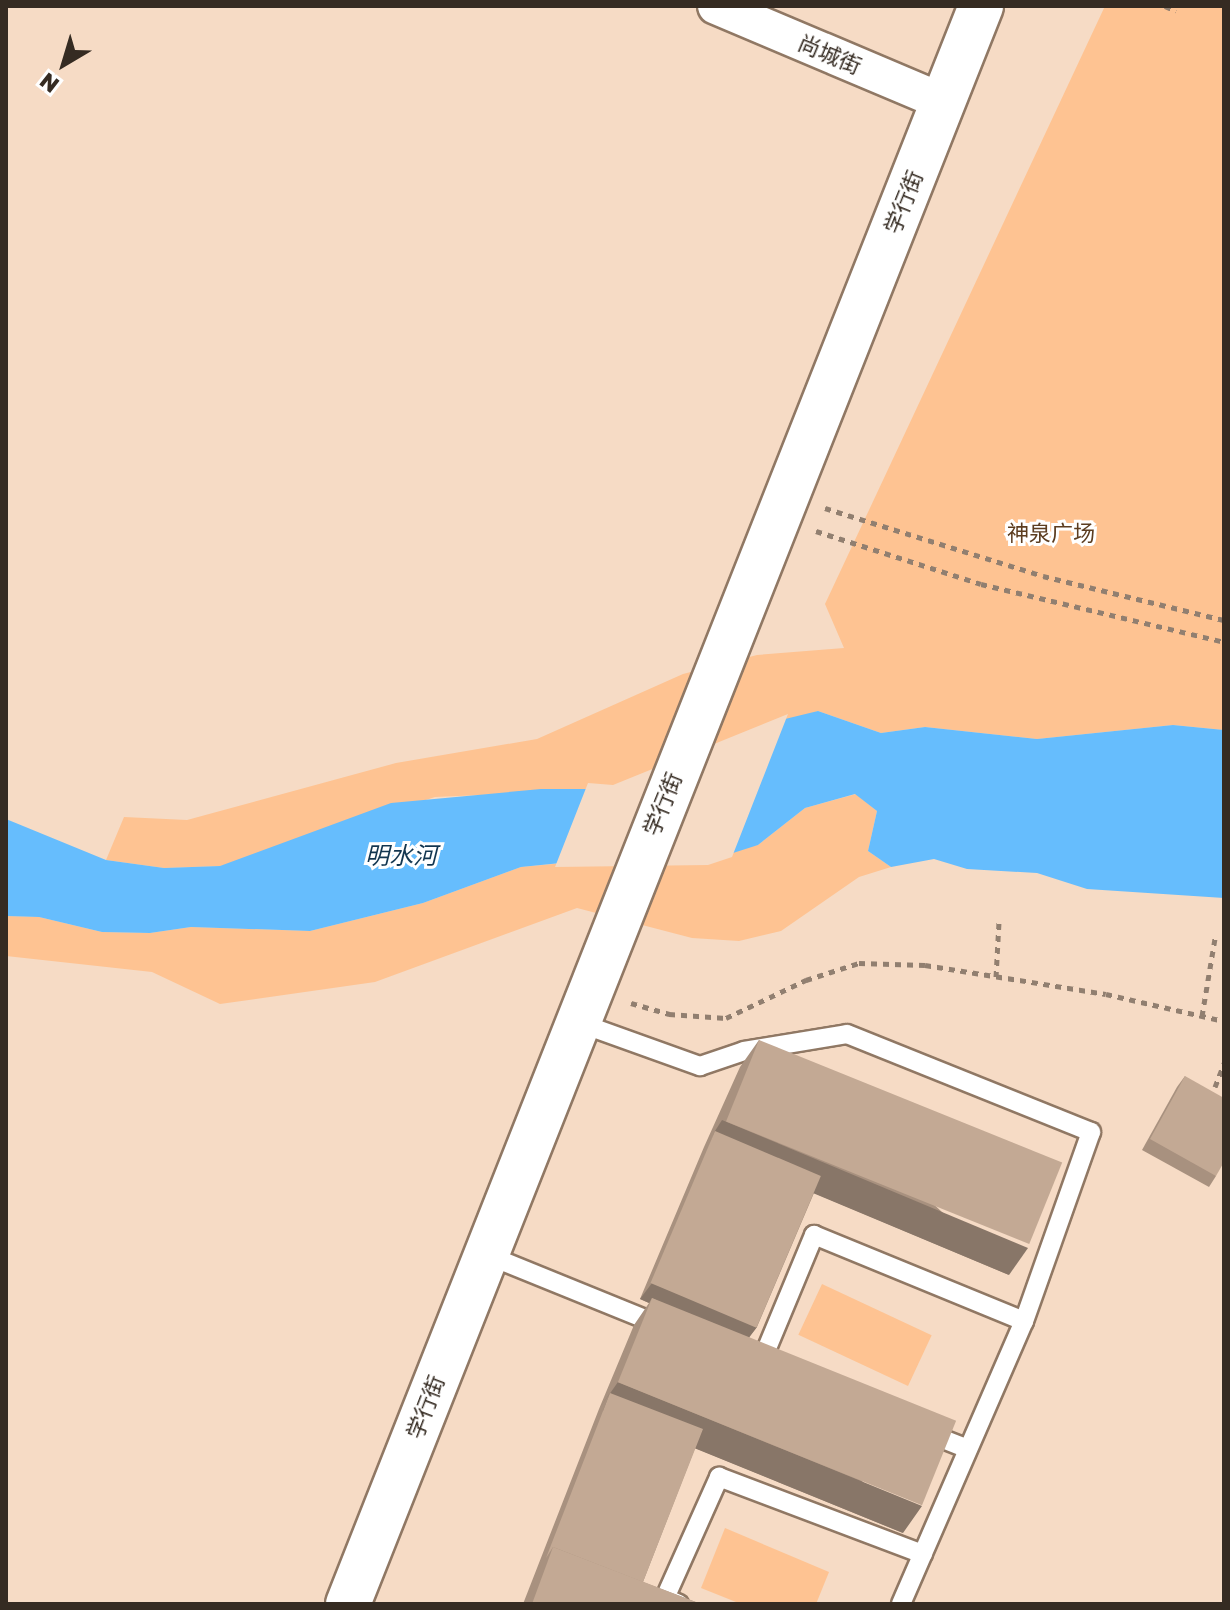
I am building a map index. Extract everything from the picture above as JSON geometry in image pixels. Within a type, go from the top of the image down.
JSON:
[{"type":"street","name":"尚城街","points":[[716,6],[943,102]]},
{"type":"street","name":"学行街","points":[[348,1604],[582,1006],[981,6]]},
{"type":"lane","points":[[582,1006],[700,1066],[744,1051],[847,1034],[1091,1132],[1024,1321],[901,1604]]},
{"type":"lane","points":[[760,1365],[814,1235],[1024,1321]]},
{"type":"lane","points":[[485,1254],[673,1330]]},
{"type":"lane","points":[[913,1427],[968,1449]]},
{"type":"lane","points":[[679,1604],[665,1598],[719,1477],[923,1554]]},
{"type":"path","points":[[1165,6],[1176,11]]},
{"type":"path","points":[[781,506],[1043,576],[1224,620]]},
{"type":"path","points":[[781,506],[981,584],[1224,642]]},
{"type":"path","points":[[996,977],[999,921]]},
{"type":"path","points":[[1202,1016],[1215,938]]},
{"type":"path","points":[[582,1006],[726,1018],[806,980],[859,963],[925,965],[1224,1021]]},
{"type":"path","points":[[1215,1087],[1224,1063]]},
{"type":"green space","name":"神泉广场","points":[[1105,6],[1224,6],[1224,730],[1173,725],[1037,739],[925,727],[881,733],[818,711],[614,789],[435,797],[221,866],[164,868],[106,860],[124,817],[187,820],[396,763],[537,739],[683,674],[757,655],[844,648],[825,604]]},
{"type":"green space","points":[[856,794],[877,811],[868,851],[891,867],[859,877],[781,931],[739,941],[692,938],[577,908],[375,982],[220,1004],[152,972],[6,956],[6,916],[39,917],[102,932],[150,933],[191,927],[310,931],[423,903],[521,867],[758,845],[805,808]]},
{"type":"green space","points":[[822,1284],[932,1335],[908,1386],[798,1335]]},
{"type":"green space","points":[[725,1528],[829,1572],[816,1604],[741,1604],[701,1588]]},
{"type":"water","name":"明水河","points":[[818,711],[881,733],[925,727],[1037,739],[1173,725],[1224,730],[1224,898],[1087,889],[1037,873],[967,869],[934,859],[891,867],[868,851],[877,811],[855,794],[805,808],[758,845],[708,861],[581,861],[521,867],[423,903],[310,931],[191,927],[150,933],[102,932],[39,917],[6,916],[6,819],[106,860],[164,868],[220,866],[391,803],[541,789],[614,789],[785,719]]},
{"type":"pier","points":[[788,714],[732,857],[708,865],[555,867],[588,783],[613,785]]},
{"type":"building","points":[[759,1040],[1062,1162],[1029,1244],[726,1122]]},
{"type":"building","points":[[1185,1076],[1224,1098],[1224,1162],[1216,1176],[1150,1139]]},
{"type":"building","points":[[715,1131],[821,1176],[756,1328],[651,1283]]},
{"type":"building","points":[[652,1298],[956,1421],[922,1505],[618,1382]]},
{"type":"building","points":[[610,1393],[703,1429],[643,1582],[553,1547],[546,1558]]},
{"type":"building","points":[[553,1547],[701,1604],[532,1604]]}]
